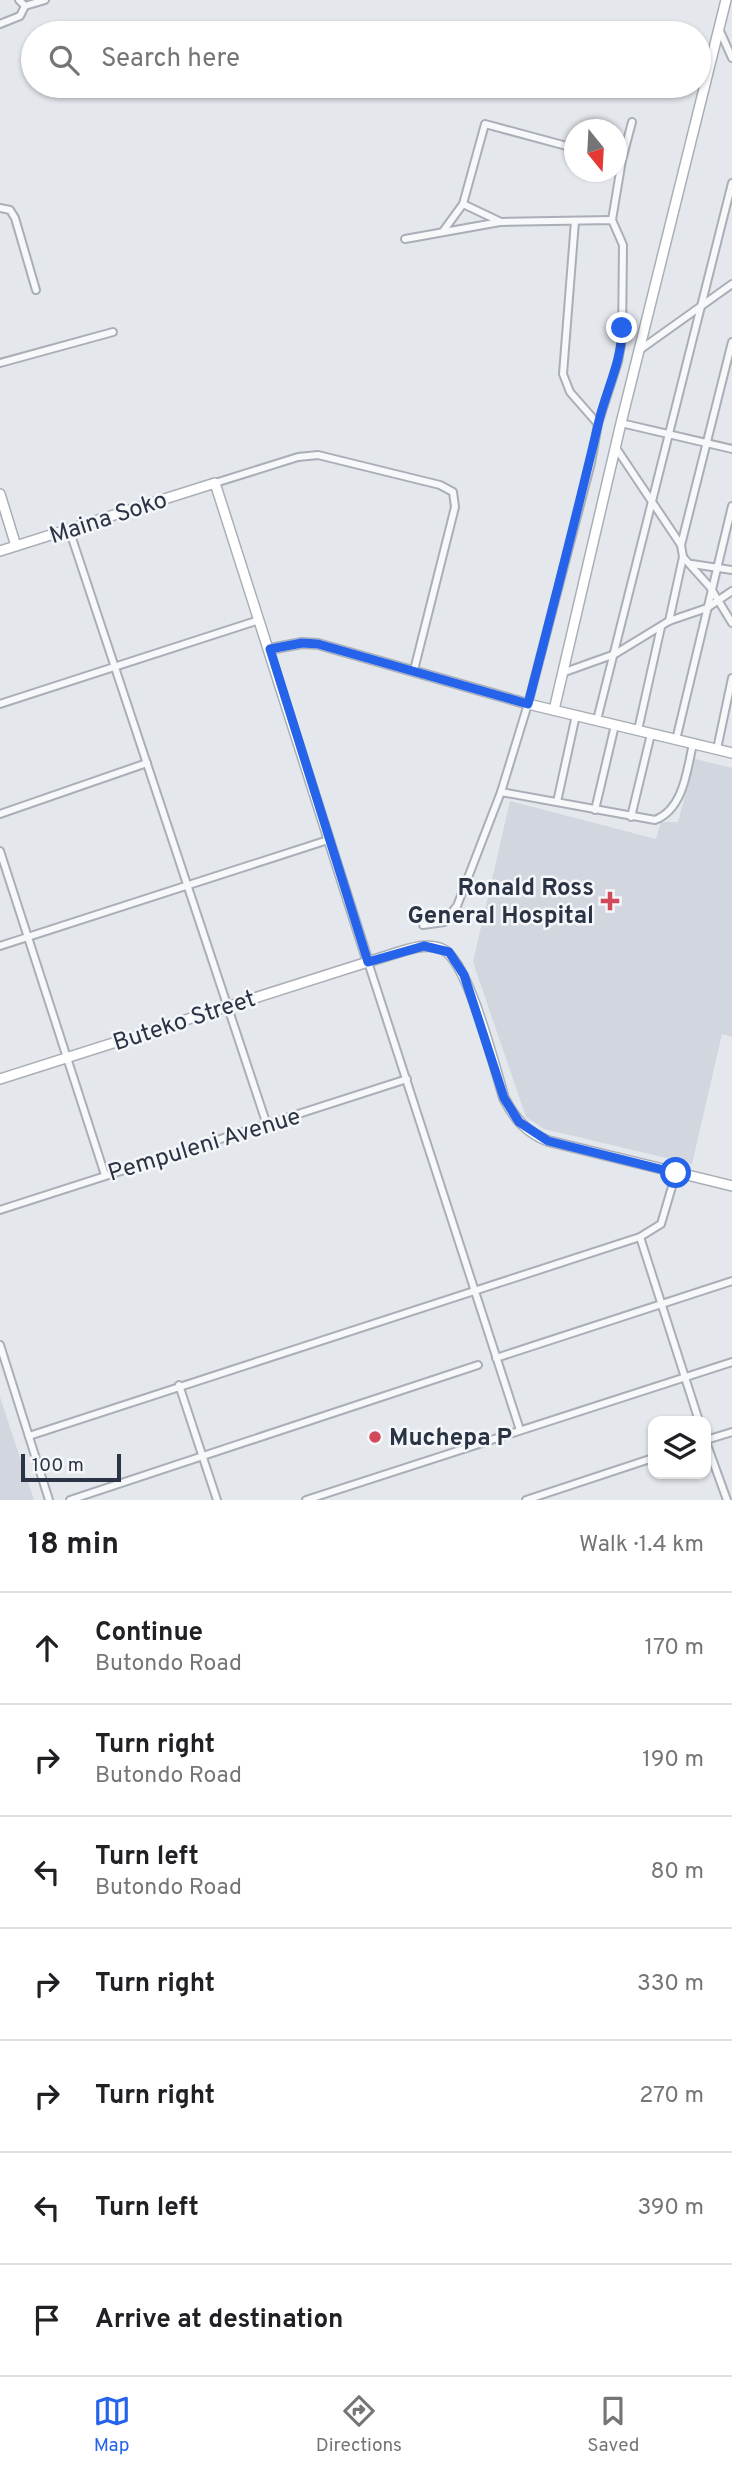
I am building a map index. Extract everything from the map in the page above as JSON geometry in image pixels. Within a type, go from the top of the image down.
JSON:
[{"type":"street","points":[[19,0],[25,6]]},
{"type":"street","points":[[0,24],[20,16],[25,6],[45,0]]},
{"type":"street","points":[[711,67],[726,0]]},
{"type":"street","points":[[720,31],[732,58]]},
{"type":"street","points":[[554,710],[621,422],[703,98]]},
{"type":"street","points":[[627,136],[632,122]]},
{"type":"street","points":[[444,230],[463,204],[485,124],[564,145]]},
{"type":"street","points":[[423,925],[444,922],[454,910],[501,792],[528,704],[582,501],[598,424],[618,362],[622,339],[623,245],[612,220],[616,182]]},
{"type":"street","points":[[597,720],[732,183]]},
{"type":"street","points":[[463,204],[501,222]]},
{"type":"street","points":[[0,208],[10,210],[15,218],[36,290]]},
{"type":"street","points":[[405,239],[501,222],[612,220]]},
{"type":"street","points":[[575,221],[567,293],[564,382],[598,424]]},
{"type":"street","points":[[641,349],[732,284]]},
{"type":"street","points":[[0,363],[113,331]]},
{"type":"street","points":[[681,545],[709,444],[732,342]]},
{"type":"street","points":[[621,422],[732,449]]},
{"type":"street","points":[[616,448],[681,545],[683,557],[669,621]]},
{"type":"street","points":[[414,670],[455,507],[453,492],[440,485],[318,455],[298,457],[215,483],[520,1430]]},
{"type":"street","name":"Maina Soko","points":[[0,551],[215,483]]},
{"type":"street","points":[[0,494],[16,546]]},
{"type":"street","points":[[676,740],[710,587],[732,506]]},
{"type":"street","points":[[69,529],[267,1125]]},
{"type":"street","points":[[683,557],[710,587],[732,623]]},
{"type":"street","points":[[690,564],[732,569]]},
{"type":"street","points":[[561,674],[615,654],[669,621],[707,608],[732,590]]},
{"type":"street","points":[[0,704],[259,620]]},
{"type":"street","points":[[638,730],[661,627]]},
{"type":"street","points":[[270,649],[302,643],[318,644],[528,704],[732,753]]},
{"type":"street","points":[[717,749],[732,678]]},
{"type":"street","points":[[557,802],[576,715]]},
{"type":"street","points":[[595,810],[615,725]]},
{"type":"street","points":[[631,817],[651,734]]},
{"type":"street","points":[[501,792],[655,820],[674,804],[693,744]]},
{"type":"street","points":[[0,814],[147,763]]},
{"type":"street","points":[[0,946],[328,840]]},
{"type":"street","points":[[0,851],[105,1175]]},
{"type":"street","name":"Buteko Street","points":[[0,1079],[228,1005],[424,946],[449,952],[464,975],[504,1098],[519,1122],[548,1141],[676,1173]]},
{"type":"street","name":"Pempuleni Avenue","points":[[0,1210],[407,1079]]},
{"type":"street","points":[[29,1436],[640,1237],[661,1223],[676,1173],[732,1186]]},
{"type":"street","points":[[640,1237],[664,1304],[698,1416]]},
{"type":"street","points":[[496,1358],[732,1281]]},
{"type":"street","points":[[0,1345],[49,1500]]},
{"type":"street","points":[[306,1500],[732,1362]]},
{"type":"street","points":[[70,1500],[478,1365]]},
{"type":"street","points":[[179,1385],[217,1500]]},
{"type":"street","points":[[711,1439],[732,1432]]},
{"type":"street","points":[[711,1455],[727,1500]]},
{"type":"street","points":[[526,1500],[648,1460]]},
{"type":"shaded area","name":"Ronald Ross General Hospital","points":[[695,759],[732,768],[732,1037],[722,1034],[692,1164],[544,1129],[526,1117],[473,962],[510,801],[656,839],[661,822],[678,822]]},
{"type":"shaded area","points":[[0,1397],[34,1500],[0,1500]]},
{"type":"place","name":"Ronald Ross General Hospital","points":[[610,901]]},
{"type":"place","name":"Muchepa P","points":[[375,1437]]},
{"type":"route","points":[[622,328],[621,352],[598,424],[582,501],[528,704],[318,644],[302,643],[270,649],[368,962],[424,946],[442,948],[449,952],[464,975],[504,1098],[512,1114],[526,1129],[548,1141],[676,1173]]}]
